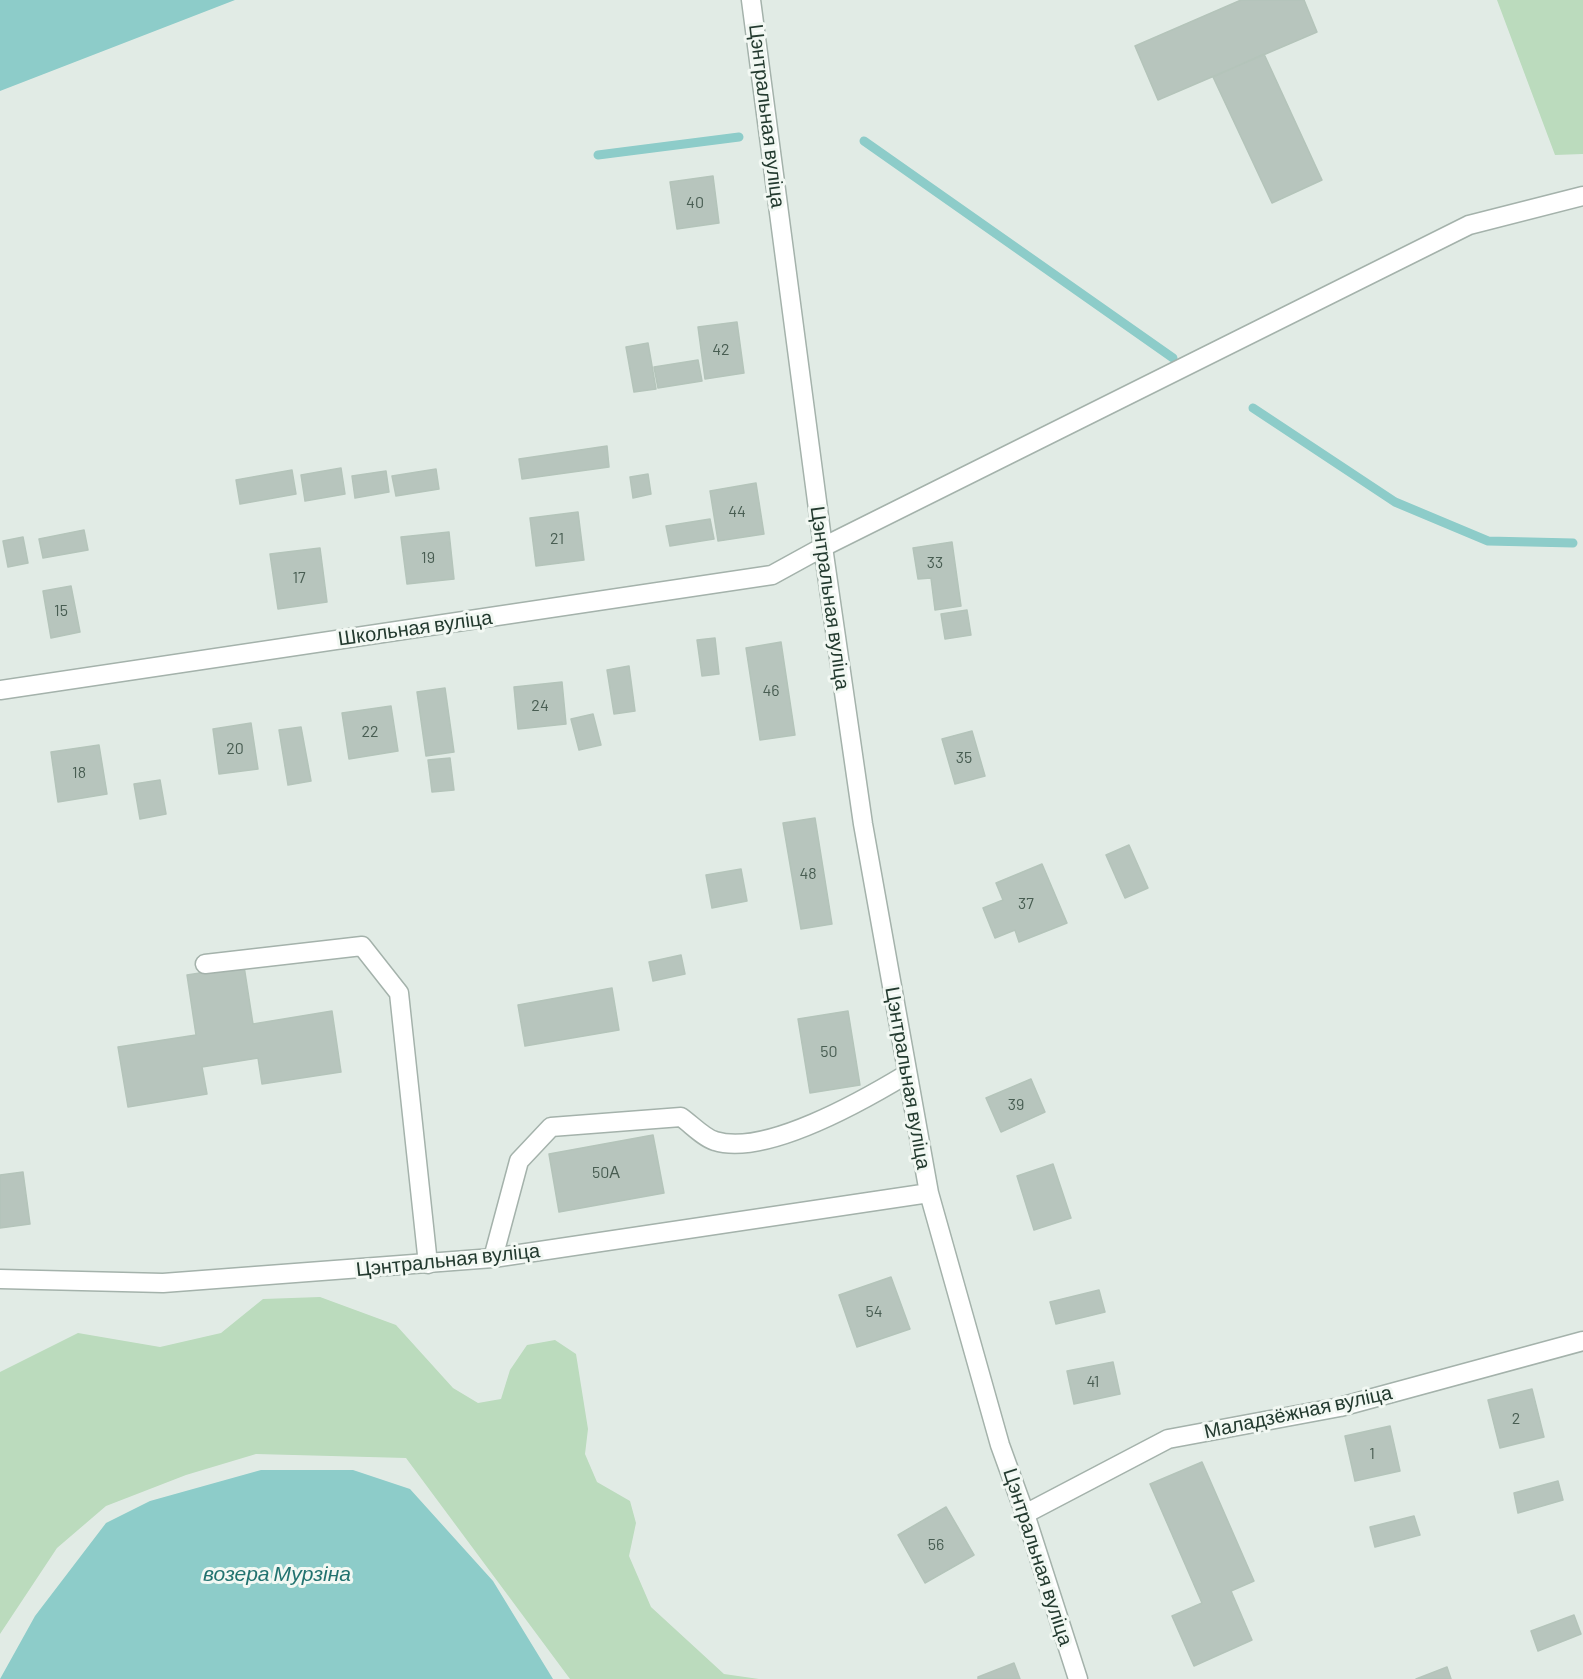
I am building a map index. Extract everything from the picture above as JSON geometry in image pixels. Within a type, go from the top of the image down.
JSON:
[{"type":"street","name":"Цэнтральная вуліца","points":[[752,0],[823,547],[863,824],[929,1193],[1000,1444],[1078,1679]]},
{"type":"street","name":"Школьная вуліца","points":[[0,690],[772,575],[823,547],[1469,225],[1583,196]]},
{"type":"street","points":[[205,964],[362,946],[399,993],[428,1264]]},
{"type":"street","points":[[493,1258],[519,1161],[551,1127],[681,1117],[715,1142],[760,1144],[856,1104],[907,1074]]},
{"type":"street","name":"Цэнтральная вуліца","points":[[0,1279],[163,1282],[493,1258],[929,1193]]},
{"type":"street","name":"Маладзёжная вуліца","points":[[1025,1514],[1168,1439],[1340,1407],[1583,1341]]},
{"type":"green space","points":[[1497,0],[1583,0],[1583,154],[1555,155]]},
{"type":"green space","points":[[320,1297],[396,1325],[453,1388],[478,1403],[501,1399],[510,1370],[527,1345],[555,1340],[576,1354],[588,1429],[585,1454],[597,1482],[630,1501],[636,1523],[629,1556],[651,1607],[724,1674],[759,1679],[570,1679],[406,1458],[256,1454],[186,1475],[106,1506],[57,1548],[0,1634],[0,1372],[78,1333],[160,1347],[221,1333],[263,1299]]},
{"type":"water","points":[[0,0],[235,0],[0,91]]},
{"type":"water","name":"возера Мурзіна","points":[[261,1470],[353,1470],[410,1489],[493,1581],[553,1679],[0,1679],[35,1616],[106,1523],[150,1501]]},
{"type":"building","points":[[1241,0],[1304,0],[1317,32],[1158,100],[1135,46]]},
{"type":"building","points":[[1264,54],[1322,180],[1272,203],[1213,77]]},
{"type":"building","points":[[713,176],[719,223],[677,229],[670,182]]},
{"type":"building","points":[[737,322],[744,373],[705,379],[698,327]]},
{"type":"building","points":[[648,343],[656,389],[634,392],[626,347]]},
{"type":"building","points":[[698,360],[702,381],[658,388],[654,367]]},
{"type":"building","points":[[607,446],[609,467],[522,479],[519,459]]},
{"type":"building","points":[[341,468],[345,494],[305,501],[301,475]]},
{"type":"building","points":[[436,469],[439,489],[396,496],[392,476]]},
{"type":"building","points":[[292,470],[296,494],[240,504],[236,480]]},
{"type":"building","points":[[386,471],[389,492],[355,498],[352,476]]},
{"type":"building","points":[[648,474],[651,494],[633,498],[630,477]]},
{"type":"building","points":[[756,483],[764,534],[718,541],[710,491]]},
{"type":"building","points":[[578,512],[584,560],[536,566],[530,518]]},
{"type":"building","points":[[710,519],[714,539],[670,546],[666,526]]},
{"type":"building","points":[[84,530],[88,550],[43,558],[39,539]]},
{"type":"building","points":[[449,532],[454,579],[407,584],[401,537]]},
{"type":"building","points":[[23,537],[28,563],[8,567],[3,541]]},
{"type":"building","points":[[952,542],[961,606],[935,610],[931,578],[918,579],[913,548]]},
{"type":"building","points":[[320,548],[327,602],[278,609],[270,554]]},
{"type":"building","points":[[71,586],[80,632],[51,638],[43,591]]},
{"type":"building","points":[[967,610],[971,635],[945,639],[941,614]]},
{"type":"building","points":[[715,638],[719,674],[702,676],[697,640]]},
{"type":"building","points":[[781,642],[795,735],[760,740],[746,648]]},
{"type":"building","points":[[629,666],[635,711],[614,714],[607,670]]},
{"type":"building","points":[[562,682],[566,724],[518,729],[514,687]]},
{"type":"building","points":[[445,688],[454,752],[426,756],[417,692]]},
{"type":"building","points":[[391,706],[398,751],[349,759],[342,713]]},
{"type":"building","points":[[593,714],[601,745],[579,750],[571,719]]},
{"type":"building","points":[[251,723],[258,769],[219,774],[213,729]]},
{"type":"building","points":[[301,727],[311,781],[288,785],[279,730]]},
{"type":"building","points":[[972,731],[985,776],[955,784],[942,739]]},
{"type":"building","points":[[99,745],[107,794],[58,802],[51,752]]},
{"type":"building","points":[[450,758],[454,790],[432,792],[428,760]]},
{"type":"building","points":[[160,780],[166,814],[140,819],[134,784]]},
{"type":"building","points":[[815,818],[832,924],[801,929],[783,823]]},
{"type":"building","points":[[1129,845],[1148,888],[1125,898],[1106,855]]},
{"type":"building","points":[[1042,864],[1067,923],[1019,942],[1015,930],[995,938],[983,908],[1003,900],[996,883]]},
{"type":"building","points":[[741,869],[747,901],[712,908],[706,875]]},
{"type":"building","points":[[681,955],[685,974],[653,981],[649,962]]},
{"type":"building","points":[[244,966],[253,1024],[332,1011],[341,1072],[262,1084],[258,1058],[202,1067],[207,1094],[128,1107],[118,1047],[196,1035],[187,975]]},
{"type":"building","points":[[612,988],[619,1030],[525,1046],[518,1005]]},
{"type":"building","points":[[848,1011],[860,1085],[810,1093],[798,1019]]},
{"type":"building","points":[[1031,1079],[1045,1112],[1001,1132],[986,1098]]},
{"type":"building","points":[[653,1135],[664,1193],[559,1212],[549,1154]]},
{"type":"building","points":[[1053,1164],[1071,1218],[1034,1230],[1017,1176]]},
{"type":"building","points":[[23,1172],[30,1224],[0,1228],[0,1175]]},
{"type":"building","points":[[891,1277],[910,1329],[857,1347],[839,1295]]},
{"type":"building","points":[[1099,1290],[1105,1312],[1056,1324],[1050,1302]]},
{"type":"building","points":[[1113,1362],[1120,1394],[1074,1404],[1067,1371]]},
{"type":"building","points":[[1532,1389],[1544,1437],[1500,1448],[1488,1400]]},
{"type":"building","points":[[1390,1426],[1400,1471],[1355,1481],[1345,1436]]},
{"type":"building","points":[[1202,1462],[1254,1581],[1231,1591],[1252,1640],[1194,1666],[1172,1616],[1202,1603],[1150,1484]]},
{"type":"building","points":[[1558,1481],[1563,1500],[1518,1513],[1514,1493]]},
{"type":"building","points":[[946,1507],[974,1555],[925,1583],[898,1535]]},
{"type":"building","points":[[1414,1516],[1420,1535],[1375,1547],[1370,1527]]},
{"type":"building","points":[[1574,1615],[1581,1634],[1538,1651],[1531,1631]]},
{"type":"building","points":[[1014,1663],[1020,1679],[978,1679],[978,1677]]},
{"type":"building","points":[[1447,1667],[1451,1679],[1416,1679]]},
{"type":"waterway","points":[[598,155],[739,137]]},
{"type":"waterway","points":[[864,141],[1173,358]]},
{"type":"waterway","points":[[1253,408],[1395,502],[1488,541],[1573,543]]}]
